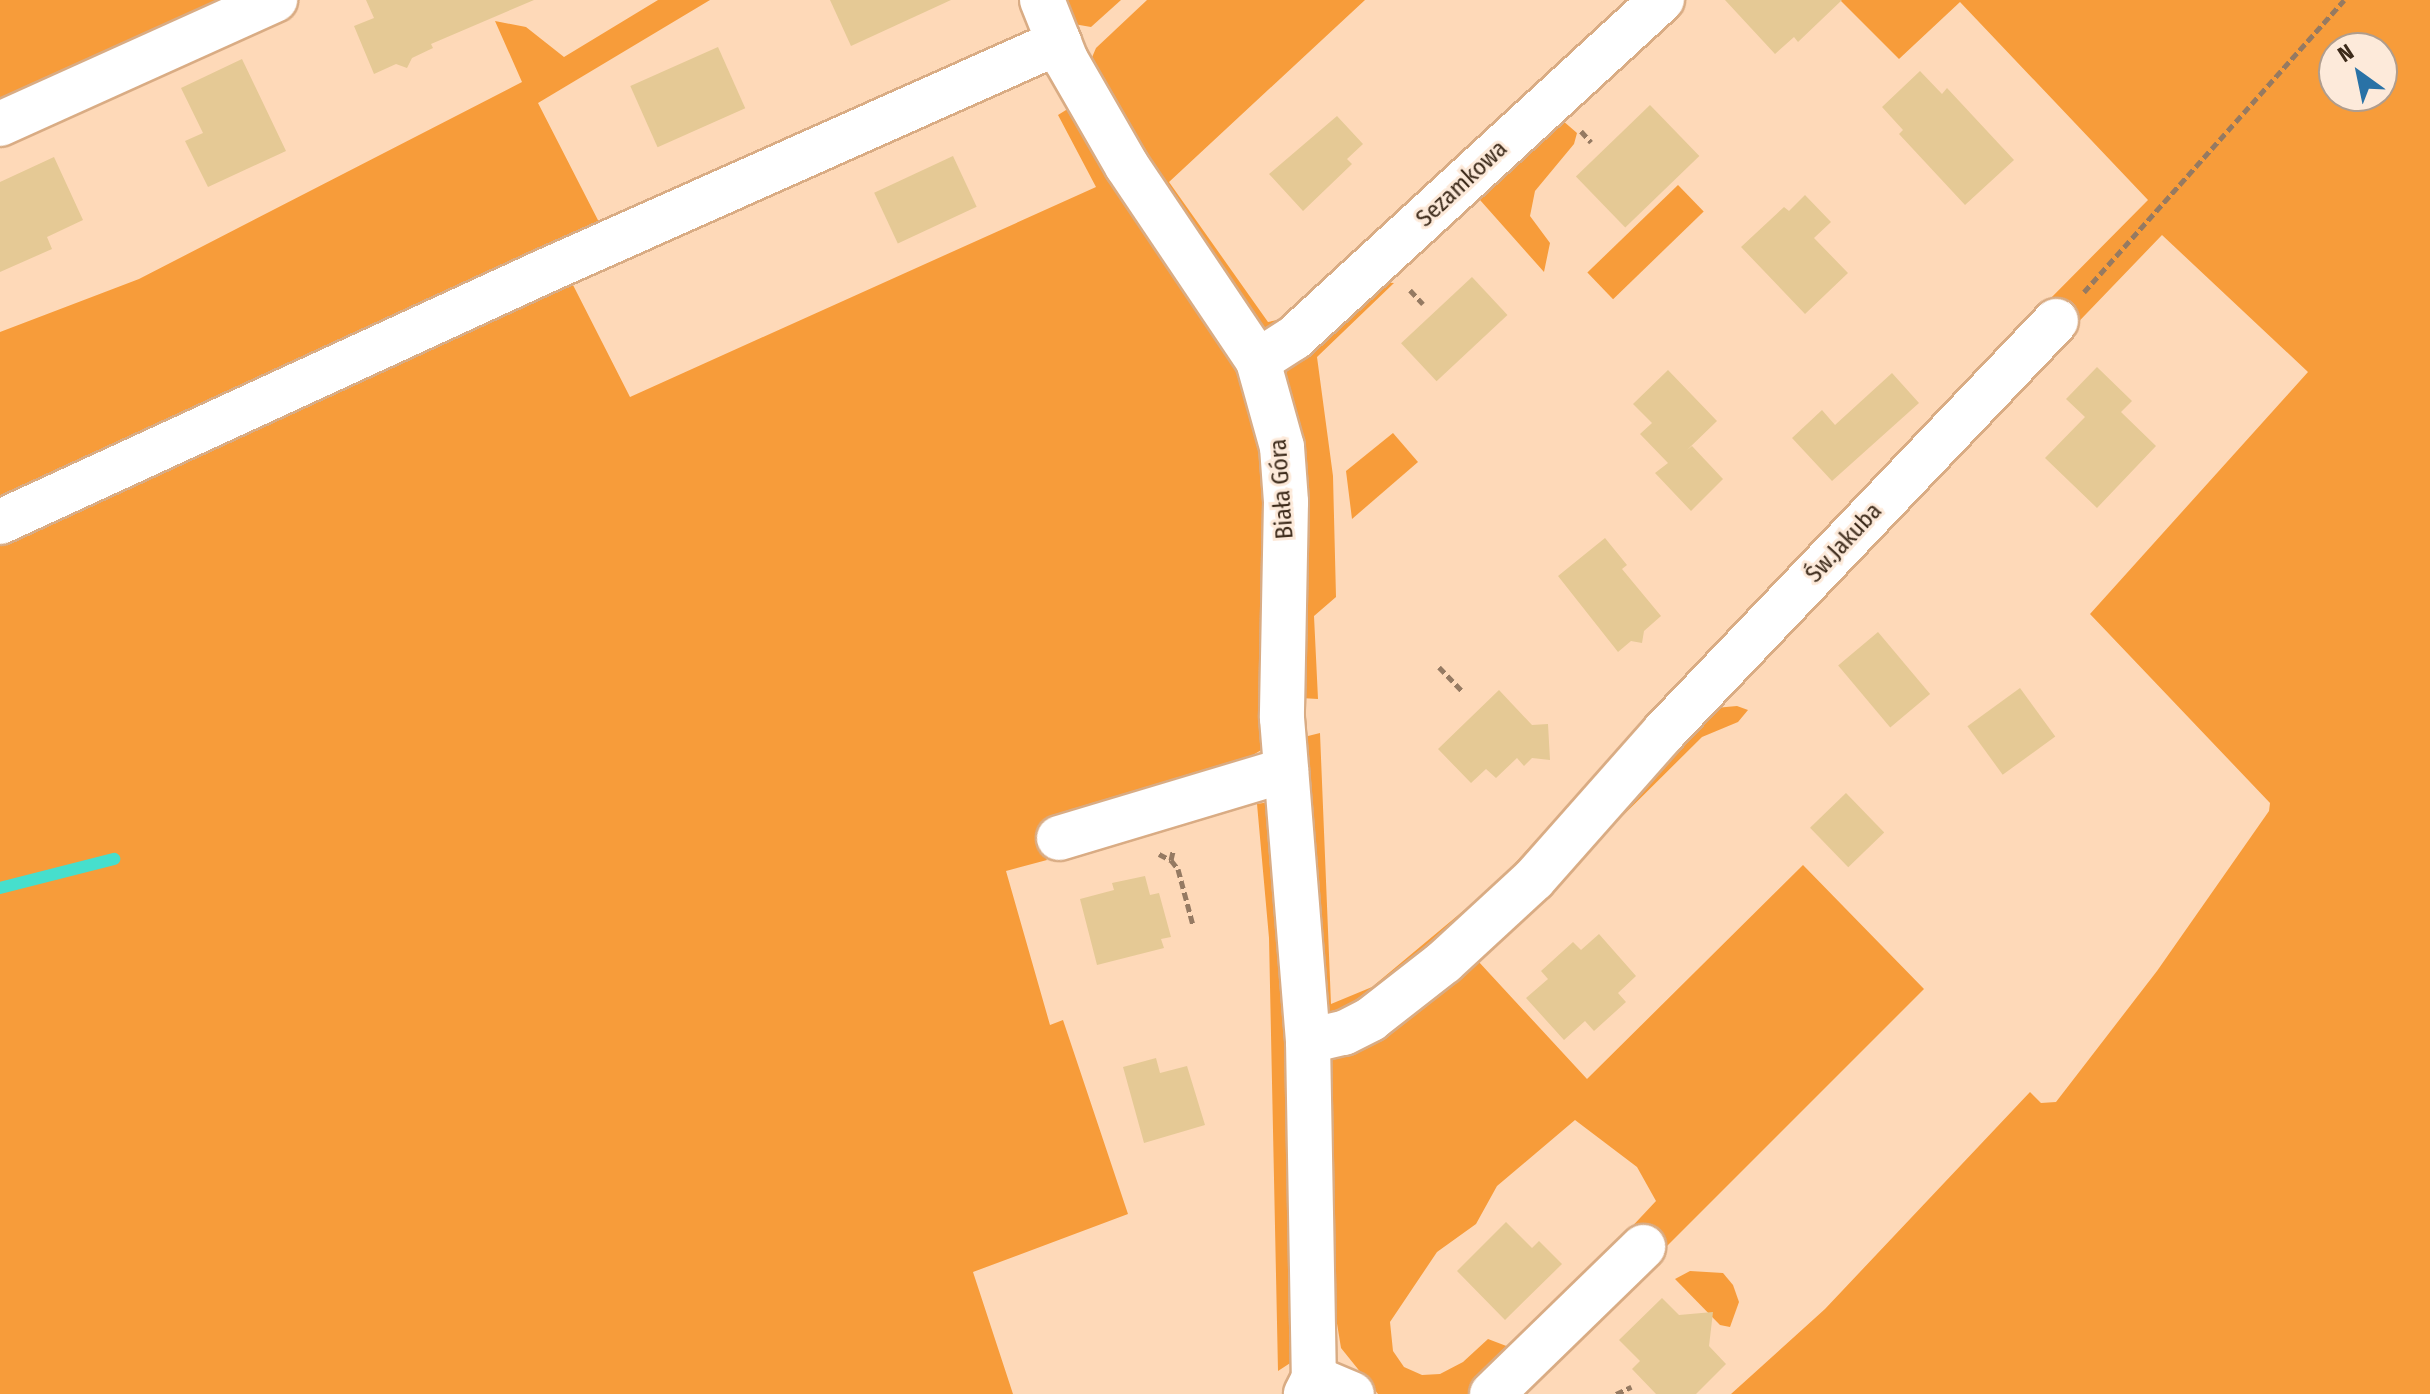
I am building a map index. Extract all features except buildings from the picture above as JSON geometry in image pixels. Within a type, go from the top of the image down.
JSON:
[{"type":"street","points":[[0,124],[275,0]]},
{"type":"street","name":"Biała Góra","points":[[1042,0],[1059,42],[1127,166],[1258,361],[1282,447],[1286,502],[1282,718],[1308,1041],[1324,1389]]},
{"type":"street","name":"Sezamkowa","points":[[1258,361],[1294,338],[1662,0]]},
{"type":"street","points":[[0,522],[558,265],[1059,42]]},
{"type":"street","name":"Św.Jakuba","points":[[1308,1041],[1344,1033],[1382,1011],[1534,879],[1664,732],[2056,321]]},
{"type":"street","points":[[1059,838],[1286,770]]},
{"type":"street","points":[[1492,1394],[1643,1247]]},
{"type":"path","points":[[2056,321],[2155,218],[2344,0]]},
{"type":"path","points":[[1439,667],[1462,691]]},
{"type":"path","points":[[1171,860],[1178,869],[1193,925]]},
{"type":"path","points":[[1616,1394],[1631,1387]]},
{"type":"shaded area","points":[[0,0],[245,0],[0,111]]},
{"type":"shaded area","points":[[658,0],[710,0],[538,103],[602,228],[0,507],[0,332],[139,279],[522,82],[495,21],[526,27],[564,57]]},
{"type":"shaded area","points":[[1054,0],[1121,0],[1091,27],[1068,23]]},
{"type":"shaded area","points":[[1147,0],[1365,0],[1169,182],[1268,322],[1291,317],[1269,330],[1245,319],[1090,62],[1096,48]]},
{"type":"shaded area","points":[[1840,0],[2430,0],[2430,1394],[1731,1394],[1825,1309],[2030,1092],[2041,1103],[2056,1102],[2157,971],[2269,811],[2270,803],[2090,614],[2308,372],[2162,235],[2062,339],[2041,308],[2148,200],[1960,2],[1899,59]]},
{"type":"shaded area","points":[[1066,110],[1076,111],[1222,321],[1267,432],[1263,749],[1221,774],[1042,828],[1039,846],[1047,860],[1006,871],[1050,1025],[1063,1020],[1128,1214],[973,1272],[1013,1394],[0,1394],[0,540],[551,283],[639,255],[573,285],[630,397],[1096,187],[1058,115]]},
{"type":"shaded area","points":[[1562,120],[1577,133],[1574,144],[1535,191],[1530,216],[1550,243],[1544,272],[1480,200]]},
{"type":"shaded area","points":[[1678,185],[1704,212],[1613,299],[1587,273]]},
{"type":"shaded area","points":[[1378,282],[1394,283],[1317,357],[1333,476],[1336,597],[1314,616],[1318,699],[1301,698],[1283,382],[1291,360]]},
{"type":"shaded area","points":[[1393,433],[1418,462],[1352,519],[1346,471]]},
{"type":"shaded area","points":[[1737,706],[1748,710],[1738,722],[1702,737],[1556,882],[1715,708]]},
{"type":"shaded area","points":[[1320,733],[1331,1004],[1372,987],[1499,881],[1536,840],[1547,851],[1347,1016],[1326,1014],[1304,737]]},
{"type":"shaded area","points":[[1275,801],[1304,1354],[1278,1371],[1269,938],[1257,804]]},
{"type":"shaded area","points":[[1803,865],[1924,989],[1519,1394],[1610,1250],[1656,1201],[1637,1167],[1575,1120],[1497,1186],[1476,1224],[1437,1252],[1390,1322],[1393,1351],[1404,1367],[1422,1375],[1440,1374],[1463,1362],[1488,1339],[1509,1347],[1474,1394],[1378,1394],[1341,1348],[1332,1293],[1318,1078],[1334,1050],[1536,903],[1478,961],[1587,1079]]},
{"type":"shaded area","points":[[1690,1271],[1723,1273],[1733,1285],[1739,1302],[1730,1327],[1720,1325],[1675,1279]]},
{"type":"waterway","points":[[0,888],[114,859]]}]
